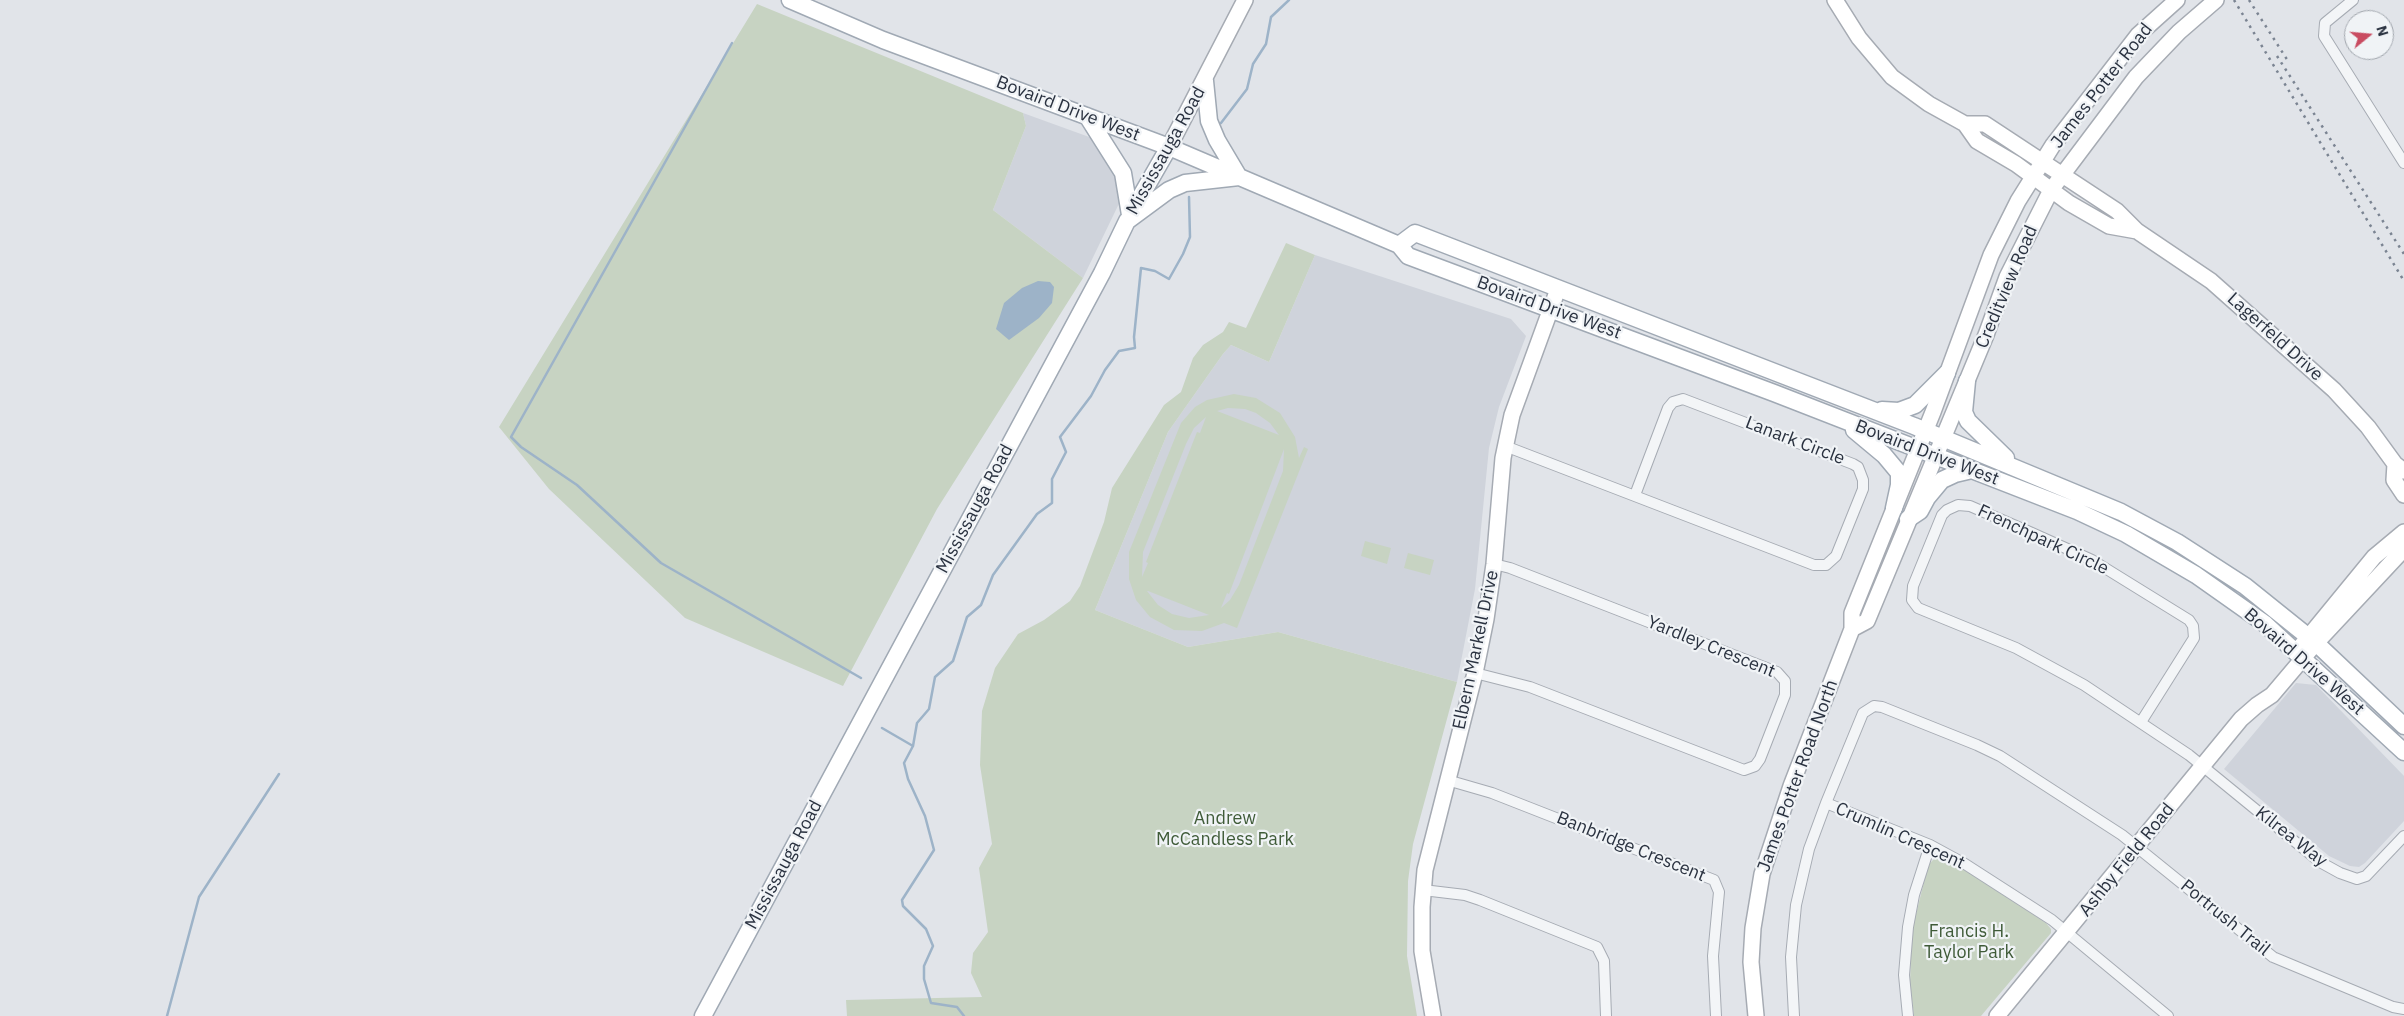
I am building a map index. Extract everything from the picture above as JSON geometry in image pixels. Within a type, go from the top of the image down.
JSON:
[{"type":"main road","name":"Bovaird Drive West","points":[[790,0],[883,40],[1169,146],[1399,245],[1408,256],[1550,310],[1682,357],[2077,511],[2126,534],[2226,595],[2264,623],[2404,752]]},
{"type":"main road","points":[[1087,116],[1122,173],[1129,218],[1169,190],[1185,183],[1239,177],[1217,140],[1209,121],[1204,81]]},
{"type":"main road","name":"Mississauga Road","points":[[703,1016],[1169,146]]},
{"type":"main road","name":"Bovaird Drive West","points":[[1399,245],[1415,234],[1925,431],[2121,512],[2177,542],[2244,586],[2312,640],[2404,726]]},
{"type":"main road","points":[[1854,404],[1890,412],[1900,411],[1921,401],[1947,373]]},
{"type":"main road","points":[[1967,381],[1964,412],[1968,421],[1983,438],[2017,468]]},
{"type":"main road","points":[[1834,416],[1870,441],[1899,473],[1899,485],[1894,508]]},
{"type":"main road","points":[[1908,519],[1920,511],[1940,482],[1955,474],[1972,470]]},
{"type":"street","name":"Mississauga Road","points":[[1169,146],[1245,0]]},
{"type":"street","name":"Lagerfeld Drive","points":[[1835,0],[1859,38],[1892,76],[1929,104],[1965,124],[1977,141],[2014,162],[2051,190],[2109,226],[2137,231]]},
{"type":"street","name":"James Potter Road","points":[[2033,177],[2075,114],[2138,35],[2177,0]]},
{"type":"street","name":"James Potter Road","points":[[2160,51],[2216,0]]},
{"type":"street","points":[[2353,0],[2325,23],[2324,36],[2404,163]]},
{"type":"street","name":"Creditview Road","points":[[1942,438],[1967,381],[2007,277],[2051,190],[2125,91],[2160,51]]},
{"type":"street","name":"Lagerfeld Drive","points":[[1965,124],[1985,124],[2061,176],[2117,211],[2137,231],[2211,281],[2334,390],[2368,427],[2400,467],[2394,480],[2404,495]]},
{"type":"street","name":"Creditview Road","points":[[1925,431],[1997,242],[2033,177]]},
{"type":"street","name":"Elbern Markell Drive","points":[[1433,1016],[1422,951],[1423,890],[1430,842],[1475,673],[1494,564],[1505,446],[1519,392],[1558,289]]},
{"type":"street","name":"Lanark Circle","points":[[1505,446],[1814,565],[1820,566],[1832,562],[1836,556],[1863,489],[1863,480],[1858,467],[1853,464],[1683,399],[1673,402],[1668,408],[1635,496]]},
{"type":"street","points":[[1925,431],[1852,613],[1852,629],[1867,621],[1942,438]]},
{"type":"street","name":"Frenchpark Circle","points":[[2141,722],[2194,638],[2193,626],[2189,620],[2100,565],[2041,537],[1970,506],[1958,505],[1947,510],[1942,515],[1913,586],[1911,593],[1914,605],[2035,656],[2141,722],[2203,766]]},
{"type":"street","points":[[2312,640],[2374,557],[2404,532]]},
{"type":"street","points":[[2312,640],[2404,549]]},
{"type":"street","name":"Yardley Crescent","points":[[1475,673],[1530,687],[1744,770],[1755,766],[1760,759],[1785,695],[1785,681],[1777,672],[1520,571],[1494,564]]},
{"type":"street","name":"James Potter Road North","points":[[1756,1016],[1752,962],[1753,928],[1762,874],[1788,795],[1852,629]]},
{"type":"street","name":"Ashby Field Road","points":[[1999,1015],[2241,719],[2257,705],[2264,689],[2300,655],[2312,640]]},
{"type":"street","name":"Crumlin Crescent","points":[[2138,847],[2061,794],[2000,756],[1940,729],[1878,706],[1868,709],[1860,718],[1826,803],[1930,845],[1965,864],[2067,932],[2168,1016]]},
{"type":"street","name":"Kilrea Way","points":[[2203,766],[2320,862],[2350,877],[2358,879],[2370,873],[2404,836]]},
{"type":"street","name":"Banbridge Crescent","points":[[1447,780],[1492,793],[1714,880],[1719,892],[1713,956],[1716,1016]]},
{"type":"street","points":[[1794,1016],[1792,950],[1796,905],[1809,849],[1826,803]]},
{"type":"street","points":[[1908,1016],[1904,975],[1908,927],[1914,895],[1930,845]]},
{"type":"street","name":"Portrush Trail","points":[[2138,847],[2273,957],[2393,1007],[2404,1009]]},
{"type":"street","points":[[1423,890],[1465,895],[1598,947],[1604,960],[1606,1016]]},
{"type":"shaded area","points":[[1023,113],[1114,146],[1128,185],[1083,278],[993,210],[1026,126]]},
{"type":"shaded area","points":[[1315,255],[1511,319],[1526,336],[1499,407],[1489,448],[1475,589],[1457,682],[1278,632],[1188,647],[1095,610],[1168,432],[1231,345],[1269,362]]},
{"type":"shaded area","points":[[2296,683],[2316,685],[2404,776],[2404,821],[2359,867],[2350,866],[2329,856],[2224,769]]},
{"type":"green space","points":[[757,4],[1023,113],[1026,126],[993,210],[1083,278],[937,509],[843,686],[685,618],[549,489],[499,427]]},
{"type":"green space","name":"Andrew McCandless Park","points":[[1286,243],[1315,255],[1269,362],[1231,345],[1168,432],[1095,610],[1188,647],[1278,632],[1457,682],[1413,844],[1408,881],[1407,956],[1417,1016],[847,1016],[846,1000],[982,997],[971,973],[973,953],[988,932],[979,868],[992,844],[980,765],[982,711],[995,668],[1018,634],[1044,620],[1070,601],[1080,586],[1104,522],[1112,488],[1164,405],[1181,392],[1193,358],[1203,345],[1223,332],[1229,322],[1246,328]]},
{"type":"green space","points":[[1234,394],[1256,398],[1280,413],[1295,437],[1299,458],[1304,447],[1308,449],[1237,628],[1224,623],[1202,631],[1174,630],[1150,617],[1136,600],[1129,579],[1129,552],[1181,423],[1195,407],[1207,400]],"holes":[[[1228,408],[1245,409],[1256,413],[1270,423],[1279,435],[1217,411]],[[1206,417],[1200,433],[1197,432],[1146,562],[1148,563],[1142,577],[1143,552],[1194,428]],[[1284,449],[1283,471],[1239,585],[1230,600],[1221,608],[1227,593],[1229,594]],[[1147,591],[1209,615],[1189,618],[1172,614],[1158,605]]]},
{"type":"green space","points":[[1365,541],[1391,548],[1387,564],[1361,556]]},
{"type":"green space","points":[[1408,553],[1434,560],[1430,575],[1404,568]]},
{"type":"green space","name":"Francis H. Taylor Park","points":[[1935,858],[1942,858],[1958,866],[2046,923],[2051,929],[2051,933],[1981,1016],[1914,1016],[1910,983],[1912,930],[1926,874],[1930,863]]},
{"type":"water","points":[[1038,281],[1050,282],[1054,287],[1052,303],[1039,318],[1009,340],[996,329],[1004,303],[1022,288]]},
{"type":"waterway","points":[[1221,123],[1247,89],[1253,64],[1266,44],[1271,17],[1289,0]]},
{"type":"waterway","points":[[732,43],[511,437],[521,447],[577,485],[661,563],[861,678]]},
{"type":"waterway","points":[[964,1016],[957,1007],[931,1003],[924,979],[924,966],[933,946],[926,929],[903,906],[902,900],[934,850],[925,816],[908,779],[904,763],[913,746],[917,723],[929,709],[935,677],[953,661],[967,617],[981,605],[993,575],[1037,514],[1052,503],[1052,479],[1066,452],[1060,437],[1091,396],[1105,370],[1119,351],[1135,348],[1134,337],[1141,268],[1155,271],[1169,279],[1183,254],[1190,237],[1189,197]]},
{"type":"waterway","points":[[882,728],[913,746]]},
{"type":"waterway","points":[[167,1016],[199,897],[279,774]]},
{"type":"railway","points":[[2234,0],[2404,281]]},
{"type":"railway","points":[[2249,0],[2288,61]]},
{"type":"railway","points":[[2277,56],[2404,254]]}]
